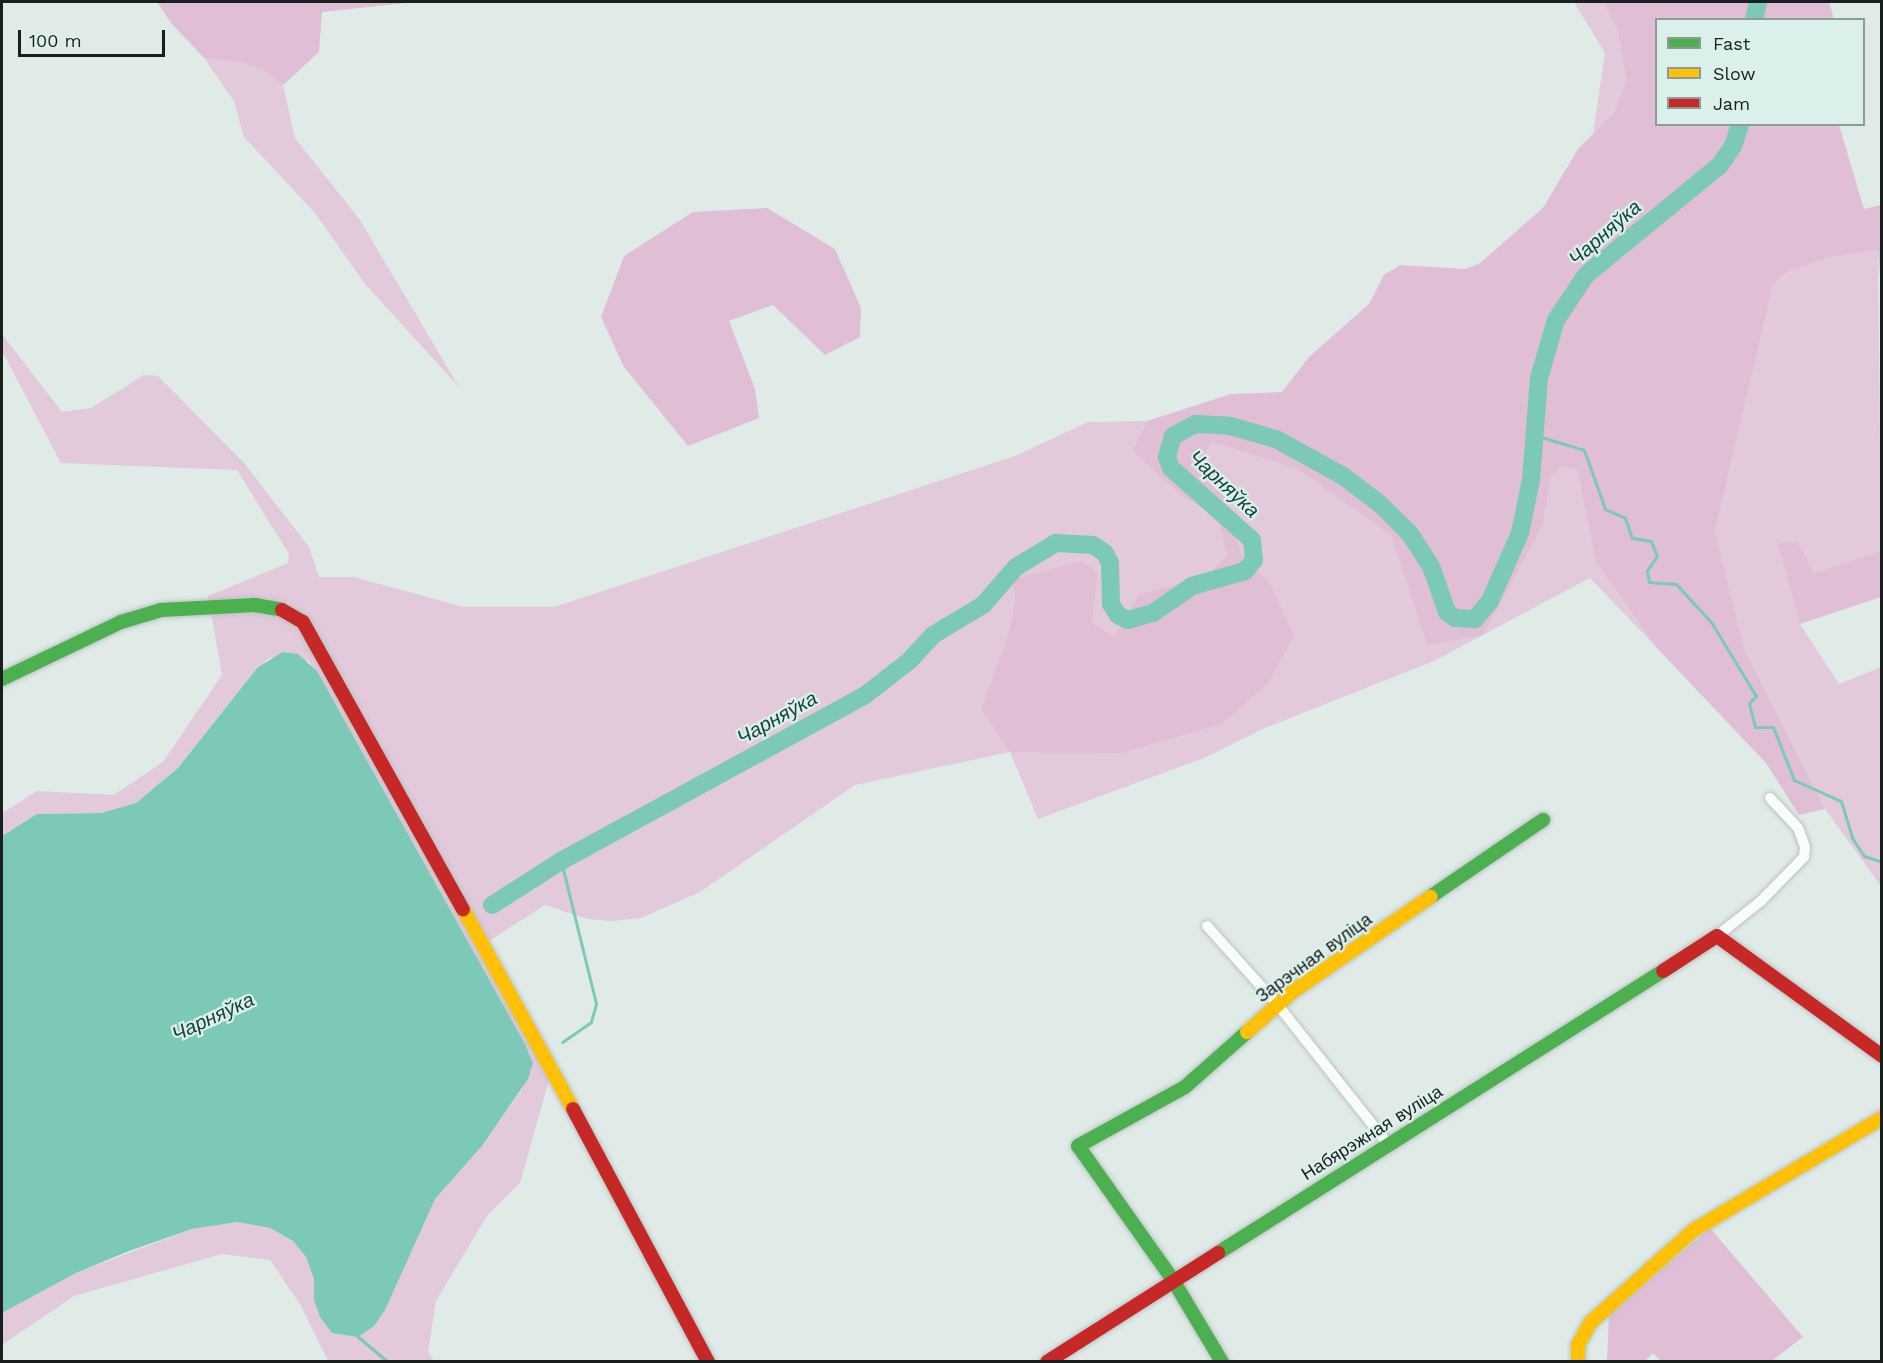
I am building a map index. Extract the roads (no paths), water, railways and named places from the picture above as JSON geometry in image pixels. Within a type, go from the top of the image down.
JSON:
[{"type":"street","points":[[2,679],[121,622],[160,610],[255,605],[291,612],[303,622],[552,1069],[708,1362]]},
{"type":"street","points":[[1770,798],[1798,828],[1805,848],[1803,857],[1761,902],[1718,936],[1881,1056]]},
{"type":"street","name":"Зарэчная вуліца","points":[[1173,1280],[1078,1146],[1185,1087],[1231,1050],[1277,1004],[1543,820]]},
{"type":"street","points":[[1207,926],[1277,1004],[1388,1144]]},
{"type":"street","name":"Набярэжная вуліца","points":[[1047,1362],[1718,936]]},
{"type":"street","points":[[1578,1362],[1578,1345],[1591,1322],[1709,1219],[1881,1118]]},
{"type":"street","points":[[1173,1280],[1222,1362]]},
{"type":"water","points":[[283,652],[298,654],[317,671],[525,1044],[533,1063],[528,1079],[482,1146],[435,1199],[385,1310],[374,1326],[358,1337],[332,1333],[320,1317],[314,1300],[314,1279],[306,1257],[293,1241],[270,1228],[237,1222],[192,1229],[129,1251],[76,1273],[2,1313],[2,836],[37,814],[101,813],[136,803],[178,768],[258,667]]},
{"type":"waterway","name":"Чарняўка","points":[[1754,18],[1758,2]]},
{"type":"waterway","name":"Чарняўка","points":[[492,905],[561,861],[864,696],[909,661],[933,635],[983,605],[1016,567],[1056,543],[1093,545],[1105,553],[1110,563],[1111,604],[1118,615],[1128,620],[1153,613],[1192,586],[1245,571],[1254,560],[1252,540],[1171,468],[1167,457],[1173,436],[1196,424],[1230,426],[1276,439],[1343,476],[1380,504],[1410,534],[1431,566],[1447,612],[1455,618],[1475,619],[1490,601],[1520,533],[1531,480],[1539,378],[1556,320],[1586,275],[1720,165],[1733,146],[1739,126]]},
{"type":"waterway","points":[[1535,435],[1584,450],[1605,509],[1625,518],[1632,538],[1651,541],[1657,556],[1647,571],[1649,582],[1676,584],[1711,622],[1756,696],[1749,703],[1755,727],[1773,727],[1794,780],[1841,801],[1852,838],[1864,856],[1882,862]]},
{"type":"waterway","points":[[561,861],[596,1004],[591,1022],[562,1042]]},
{"type":"waterway","points":[[357,1336],[388,1362]]}]
